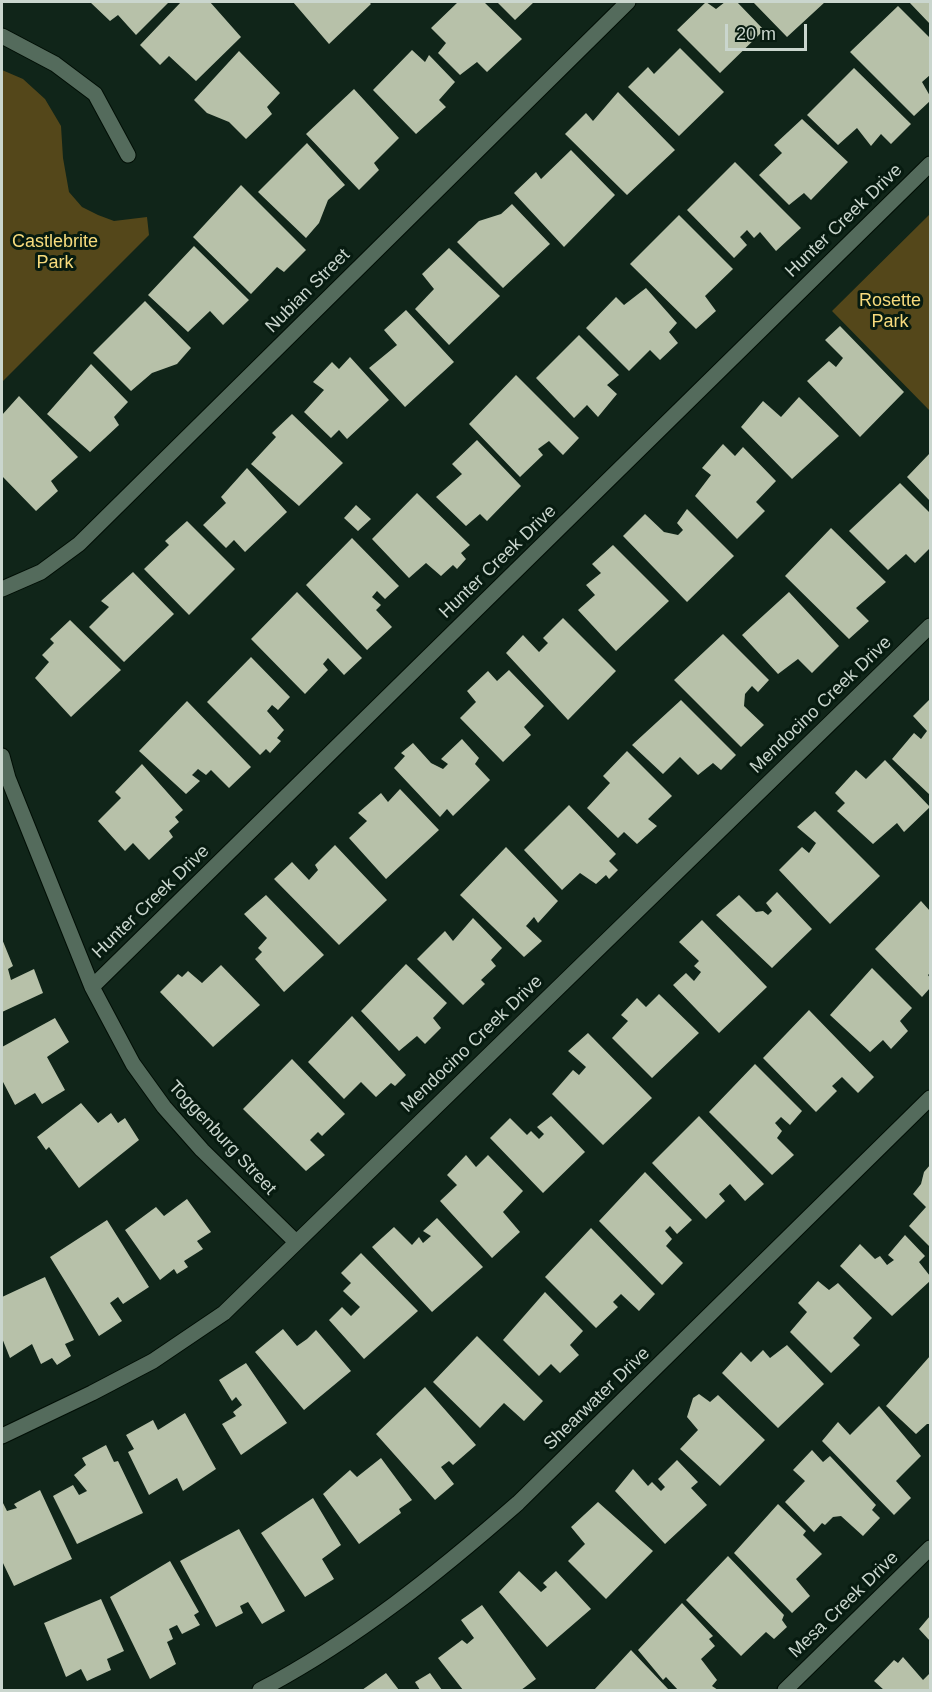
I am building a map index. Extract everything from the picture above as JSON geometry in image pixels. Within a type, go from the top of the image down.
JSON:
[{"type":"street","name":"Nubian Street","points":[[2,589],[41,572],[79,544],[628,2]]},
{"type":"street","points":[[2,36],[55,63],[95,94],[128,155]]},
{"type":"street","name":"Hunter Creek Drive","points":[[92,987],[930,164]]},
{"type":"street","name":"Mendocino Creek Drive","points":[[2,1436],[153,1362],[224,1313],[930,626]]},
{"type":"street","name":"Toggenburg Street","points":[[2,756],[92,987],[133,1064],[164,1107],[202,1150],[296,1242]]},
{"type":"street","name":"Shearwater Drive","points":[[260,1690],[289,1675],[376,1618],[470,1545],[518,1503],[930,1098]]},
{"type":"street","name":"Mesa Creek Drive","points":[[787,1690],[930,1548]]},
{"type":"green space","name":"Castlebrite Park","points":[[2,70],[23,79],[45,99],[61,126],[63,158],[69,192],[82,207],[114,221],[147,217],[149,235],[2,382]]},
{"type":"green space","name":"Rosette Park","points":[[930,214],[930,411],[832,311]]},
{"type":"building","points":[[90,2],[169,2],[136,35],[118,15],[110,21]]},
{"type":"building","points":[[181,2],[210,2],[241,37],[196,81],[169,56],[160,65],[140,45]]},
{"type":"building","points":[[293,2],[369,2],[371,4],[329,44]]},
{"type":"building","points":[[458,2],[484,2],[522,39],[487,72],[477,62],[460,75],[438,53],[446,43],[431,28]]},
{"type":"building","points":[[497,2],[534,2],[515,20]]},
{"type":"building","points":[[706,2],[716,9],[725,2],[737,2],[764,30],[720,73],[677,30]]},
{"type":"building","points":[[753,2],[825,2],[787,37]]},
{"type":"building","points":[[909,2],[930,2],[930,24]]},
{"type":"building","points":[[898,6],[930,38],[930,75],[922,82],[930,96],[930,101],[914,116],[850,52]]},
{"type":"building","points":[[680,48],[724,92],[679,136],[628,87],[648,67],[654,74]]},
{"type":"building","points":[[412,50],[425,62],[429,55],[455,82],[439,100],[446,107],[416,134],[373,90]]},
{"type":"building","points":[[239,51],[280,93],[267,107],[272,114],[246,139],[229,122],[207,113],[194,100]]},
{"type":"building","points":[[854,68],[911,124],[891,144],[881,134],[871,146],[857,128],[838,145],[807,115]]},
{"type":"building","points":[[354,89],[399,138],[374,163],[379,170],[359,190],[306,134]]},
{"type":"building","points":[[618,92],[675,150],[627,195],[565,134],[586,113],[593,121]]},
{"type":"building","points":[[802,119],[848,162],[811,200],[804,193],[789,205],[759,175],[782,153],[774,145]]},
{"type":"building","points":[[307,143],[345,185],[328,200],[319,223],[306,238],[258,192]]},
{"type":"building","points":[[571,150],[615,195],[564,247],[514,193],[536,172],[541,179]]},
{"type":"building","points":[[735,162],[801,228],[776,251],[760,232],[754,238],[747,230],[740,237],[747,245],[734,258],[687,210]]},
{"type":"building","points":[[241,185],[306,250],[284,272],[277,267],[251,294],[193,237]]},
{"type":"building","points":[[512,204],[550,244],[503,288],[457,242],[479,221],[501,214]]},
{"type":"building","points":[[679,215],[733,269],[705,296],[716,311],[696,329],[630,264]]},
{"type":"building","points":[[194,246],[249,300],[223,325],[210,311],[188,332],[148,295]]},
{"type":"building","points":[[449,248],[500,296],[449,345],[415,309],[434,289],[422,274]]},
{"type":"building","points":[[646,288],[677,323],[669,332],[678,343],[660,360],[650,350],[629,371],[586,328],[616,297],[624,305]]},
{"type":"building","points":[[145,301],[191,348],[177,364],[152,373],[131,391],[93,353]]},
{"type":"building","points":[[406,310],[454,362],[405,407],[369,368],[397,345],[384,330]]},
{"type":"building","points":[[840,326],[904,392],[860,437],[807,381],[829,361],[836,367],[843,358],[825,340]]},
{"type":"building","points":[[579,335],[619,375],[607,385],[617,394],[598,417],[587,405],[574,418],[536,378]]},
{"type":"building","points":[[350,357],[389,400],[347,439],[339,430],[331,438],[304,412],[324,390],[313,382],[332,362],[339,369]]},
{"type":"building","points":[[91,364],[128,402],[114,417],[119,425],[90,452],[47,414]]},
{"type":"building","points":[[516,375],[579,438],[563,455],[549,441],[538,449],[543,455],[520,477],[469,424]]},
{"type":"building","points":[[19,396],[78,457],[51,481],[58,491],[36,511],[2,476],[2,415]]},
{"type":"building","points":[[799,397],[839,436],[792,479],[741,427],[763,401],[781,417]]},
{"type":"building","points":[[292,414],[343,463],[299,506],[251,464],[276,437],[272,433]]},
{"type":"building","points":[[477,440],[521,486],[487,521],[480,514],[466,526],[436,497],[462,474],[452,464]]},
{"type":"building","points":[[723,444],[735,456],[743,447],[776,481],[756,502],[765,511],[737,539],[695,496],[711,475],[702,468]]},
{"type":"building","points":[[930,453],[930,501],[907,477]]},
{"type":"building","points":[[247,468],[287,512],[245,552],[234,540],[226,548],[203,525],[226,503],[221,497]]},
{"type":"building","points":[[900,483],[930,513],[930,548],[915,563],[906,554],[888,570],[849,531]]},
{"type":"building","points":[[417,493],[470,545],[461,553],[466,559],[457,569],[453,565],[441,576],[426,563],[409,578],[372,539]]},
{"type":"building","points":[[356,505],[371,519],[358,531],[344,518]]},
{"type":"building","points":[[687,509],[734,556],[687,602],[623,536],[645,514],[664,532],[678,535],[683,530],[677,523]]},
{"type":"building","points":[[187,521],[235,569],[189,615],[144,569],[169,545],[165,541]]},
{"type":"building","points":[[831,528],[886,582],[856,608],[869,621],[849,639],[785,576]]},
{"type":"building","points":[[352,538],[399,586],[385,599],[377,591],[372,597],[381,605],[376,610],[392,627],[367,650],[306,585]]},
{"type":"building","points":[[613,545],[669,601],[616,651],[578,610],[595,595],[586,585],[601,573],[592,564]]},
{"type":"building","points":[[133,572],[174,614],[124,662],[89,627],[109,607],[101,601]]},
{"type":"building","points":[[297,592],[362,658],[344,675],[328,658],[323,664],[328,670],[305,694],[251,639]]},
{"type":"building","points":[[789,592],[839,646],[812,673],[798,659],[778,674],[742,635]]},
{"type":"building","points":[[563,618],[616,671],[568,720],[506,653],[523,635],[539,652],[548,643],[543,638]]},
{"type":"building","points":[[70,620],[121,670],[71,717],[35,678],[49,662],[42,655],[54,643],[50,639]]},
{"type":"building","points":[[723,634],[769,680],[758,692],[752,686],[745,694],[744,706],[764,725],[741,747],[674,680]]},
{"type":"building","points":[[251,657],[290,697],[278,710],[272,705],[267,711],[284,730],[277,738],[281,741],[270,753],[266,749],[260,755],[207,702]]},
{"type":"building","points":[[509,670],[544,706],[524,727],[531,735],[503,762],[460,718],[476,702],[467,691],[488,671],[497,681]]},
{"type":"building","points":[[681,700],[736,755],[721,770],[713,763],[698,775],[680,757],[663,774],[632,745]]},
{"type":"building","points":[[929,700],[930,795],[892,759],[914,733],[921,739],[927,731],[913,716]]},
{"type":"building","points":[[187,701],[251,767],[229,788],[211,770],[206,775],[198,769],[192,775],[200,781],[186,794],[139,751]]},
{"type":"building","points":[[462,739],[479,758],[475,764],[490,780],[453,816],[447,809],[440,817],[394,768],[405,756],[401,753],[413,743],[431,763],[443,769],[448,764],[441,759]]},
{"type":"building","points":[[627,751],[672,796],[648,819],[657,826],[637,844],[624,832],[618,838],[587,808],[610,783],[603,776]]},
{"type":"building","points":[[885,760],[930,807],[904,832],[897,823],[873,844],[837,811],[845,803],[835,793],[856,770],[866,779]]},
{"type":"building","points":[[142,764],[183,810],[175,817],[179,822],[169,831],[173,837],[149,860],[133,843],[125,851],[98,821],[121,798],[115,792]]},
{"type":"building","points":[[400,789],[439,830],[386,879],[349,838],[367,821],[358,813],[381,793],[388,802]]},
{"type":"building","points":[[569,805],[616,854],[609,861],[618,870],[609,879],[606,875],[596,884],[580,873],[562,890],[524,850]]},
{"type":"building","points":[[815,811],[880,876],[830,924],[779,870],[802,847],[809,853],[816,843],[797,827]]},
{"type":"building","points":[[335,845],[387,900],[339,945],[274,879],[292,862],[309,880],[318,870],[315,865]]},
{"type":"building","points":[[506,847],[558,901],[538,923],[534,917],[526,926],[542,941],[524,957],[460,895]]},
{"type":"building","points":[[777,892],[812,929],[772,968],[716,915],[739,895],[756,912],[763,911],[768,915],[772,911],[766,903]]},
{"type":"building","points":[[266,895],[324,955],[284,992],[255,959],[262,952],[258,948],[267,938],[244,914]]},
{"type":"building","points":[[921,901],[930,911],[930,973],[928,975],[930,988],[922,997],[875,949]]},
{"type":"building","points":[[473,918],[502,948],[491,960],[496,966],[481,980],[485,984],[463,1005],[417,959],[445,931],[453,941]]},
{"type":"building","points":[[702,920],[767,987],[719,1033],[673,985],[686,973],[694,981],[701,972],[694,966],[699,961],[679,942]]},
{"type":"building","points":[[2,939],[13,966],[8,969],[11,980],[34,969],[43,993],[2,1012]]},
{"type":"building","points":[[406,964],[447,1003],[433,1018],[441,1028],[425,1044],[417,1036],[399,1051],[361,1011]]},
{"type":"building","points":[[221,965],[260,1005],[213,1047],[160,992],[178,974],[182,977],[188,971],[202,983]]},
{"type":"building","points":[[872,968],[912,1008],[900,1021],[908,1031],[891,1049],[883,1040],[870,1052],[830,1015]]},
{"type":"building","points":[[659,994],[699,1033],[652,1078],[612,1038],[628,1021],[621,1015],[637,998],[646,1007]]},
{"type":"building","points":[[809,1010],[874,1077],[858,1093],[842,1077],[832,1086],[837,1091],[816,1112],[763,1058]]},
{"type":"building","points":[[352,1016],[406,1075],[395,1086],[391,1083],[376,1097],[361,1082],[344,1099],[308,1062]]},
{"type":"building","points":[[55,1018],[69,1042],[47,1057],[65,1090],[42,1104],[35,1093],[15,1105],[2,1080],[2,1047]]},
{"type":"building","points":[[588,1033],[652,1098],[603,1145],[552,1094],[573,1070],[579,1075],[586,1067],[568,1051]]},
{"type":"building","points":[[292,1059],[345,1114],[322,1136],[318,1132],[310,1140],[325,1155],[306,1171],[243,1109]]},
{"type":"building","points":[[755,1064],[802,1111],[790,1125],[781,1117],[775,1123],[782,1131],[777,1138],[794,1155],[772,1175],[709,1112]]},
{"type":"building","points":[[81,1103],[98,1123],[111,1113],[118,1123],[125,1118],[139,1140],[79,1188],[49,1147],[46,1150],[37,1137]]},
{"type":"building","points":[[551,1116],[585,1152],[543,1193],[490,1138],[510,1118],[527,1135],[531,1131],[539,1139],[544,1134],[537,1127]]},
{"type":"building","points":[[699,1116],[764,1184],[745,1201],[730,1184],[719,1194],[725,1201],[706,1219],[652,1163]]},
{"type":"building","points":[[466,1155],[476,1167],[488,1155],[523,1191],[503,1212],[520,1232],[492,1258],[440,1201],[457,1185],[447,1175]]},
{"type":"building","points":[[930,1165],[930,1247],[909,1226],[926,1207],[913,1194],[921,1184],[924,1172]]},
{"type":"building","points":[[645,1172],[692,1220],[677,1234],[670,1226],[665,1231],[672,1239],[666,1246],[683,1263],[662,1285],[599,1221]]},
{"type":"building","points":[[187,1199],[211,1232],[197,1241],[203,1249],[184,1261],[188,1267],[177,1274],[174,1269],[160,1280],[125,1230],[156,1207],[164,1216]]},
{"type":"building","points":[[437,1218],[483,1267],[432,1312],[372,1247],[394,1227],[412,1245],[419,1237],[423,1243],[431,1236],[423,1231]]},
{"type":"building","points":[[107,1220],[149,1287],[123,1304],[118,1297],[110,1303],[122,1321],[99,1336],[50,1257]]},
{"type":"building","points":[[591,1228],[655,1294],[639,1311],[621,1294],[613,1302],[618,1307],[596,1328],[545,1277]]},
{"type":"building","points":[[905,1235],[925,1256],[919,1262],[930,1276],[930,1281],[892,1316],[840,1266],[860,1244],[875,1259],[880,1256],[887,1265],[894,1260],[888,1255]]},
{"type":"building","points":[[361,1253],[418,1311],[364,1359],[329,1320],[342,1307],[351,1316],[360,1307],[343,1291],[351,1283],[341,1273]]},
{"type":"building","points":[[45,1277],[74,1340],[65,1344],[71,1356],[57,1365],[52,1358],[41,1364],[32,1344],[10,1358],[2,1338],[2,1297]]},
{"type":"building","points":[[818,1281],[829,1290],[838,1283],[872,1318],[853,1338],[860,1345],[831,1373],[790,1332],[807,1312],[798,1303]]},
{"type":"building","points":[[545,1292],[583,1331],[570,1345],[579,1355],[560,1373],[551,1364],[539,1376],[503,1340]]},
{"type":"building","points":[[283,1329],[297,1346],[316,1330],[351,1371],[304,1410],[255,1352]]},
{"type":"building","points":[[477,1336],[543,1401],[524,1421],[504,1403],[480,1428],[433,1382]]},
{"type":"building","points":[[787,1345],[824,1384],[778,1428],[722,1373],[741,1352],[751,1362],[763,1350],[770,1358]]},
{"type":"building","points":[[930,1356],[930,1424],[916,1434],[886,1406]]},
{"type":"building","points":[[246,1363],[287,1423],[241,1455],[222,1424],[236,1416],[233,1412],[242,1405],[236,1397],[232,1401],[219,1380]]},
{"type":"building","points":[[425,1387],[476,1445],[453,1465],[449,1461],[441,1467],[454,1484],[435,1500],[376,1434]]},
{"type":"building","points":[[699,1394],[710,1402],[718,1395],[765,1440],[720,1486],[680,1449],[698,1430],[687,1417],[693,1398]]},
{"type":"building","points":[[879,1406],[921,1456],[896,1481],[911,1498],[894,1515],[822,1441],[838,1422],[850,1435]]},
{"type":"building","points":[[185,1413],[216,1469],[183,1491],[177,1478],[149,1495],[128,1452],[134,1449],[126,1435],[153,1420],[158,1430]]},
{"type":"building","points":[[106,1445],[114,1462],[118,1461],[143,1513],[77,1544],[53,1496],[73,1485],[79,1495],[87,1491],[74,1475],[86,1465],[82,1458]]},
{"type":"building","points":[[812,1450],[823,1462],[830,1456],[876,1505],[872,1510],[880,1518],[863,1536],[841,1516],[833,1517],[825,1525],[822,1523],[814,1532],[785,1502],[805,1481],[793,1470]]},
{"type":"building","points":[[381,1458],[412,1500],[399,1509],[401,1513],[359,1544],[323,1494],[350,1470],[357,1477]]},
{"type":"building","points":[[677,1460],[698,1482],[691,1488],[707,1505],[665,1544],[615,1491],[633,1469],[648,1486],[652,1482],[661,1491],[665,1487],[658,1479]]},
{"type":"building","points":[[40,1490],[72,1559],[14,1586],[2,1561],[2,1501],[7,1511],[17,1508],[14,1504]]},
{"type":"building","points":[[313,1498],[341,1545],[322,1559],[334,1579],[305,1597],[261,1533]]},
{"type":"building","points":[[598,1502],[653,1551],[606,1599],[568,1561],[585,1544],[571,1527]]},
{"type":"building","points":[[778,1504],[806,1531],[803,1535],[822,1554],[796,1579],[810,1596],[792,1613],[734,1553]]},
{"type":"building","points":[[239,1529],[285,1611],[262,1624],[248,1602],[240,1606],[243,1613],[216,1627],[180,1561]]},
{"type":"building","points":[[728,1556],[784,1615],[782,1620],[787,1627],[774,1639],[766,1632],[741,1656],[686,1600]]},
{"type":"building","points":[[170,1561],[199,1612],[194,1615],[200,1625],[182,1634],[177,1625],[169,1629],[173,1639],[167,1642],[176,1664],[150,1679],[110,1597]]},
{"type":"building","points":[[519,1571],[541,1592],[547,1587],[543,1583],[556,1571],[591,1609],[547,1647],[499,1592]]},
{"type":"building","points":[[101,1599],[124,1651],[107,1659],[111,1670],[87,1681],[81,1669],[66,1677],[44,1623]]},
{"type":"building","points":[[682,1603],[713,1636],[709,1639],[715,1646],[701,1659],[717,1680],[712,1686],[718,1690],[678,1690],[666,1677],[663,1680],[638,1650]]},
{"type":"building","points":[[482,1605],[536,1679],[521,1690],[463,1690],[438,1658],[462,1640],[467,1644],[474,1638],[461,1620]]},
{"type":"building","points":[[930,1616],[930,1641],[919,1629]]},
{"type":"building","points":[[631,1650],[669,1690],[594,1690]]},
{"type":"building","points":[[903,1657],[923,1680],[930,1673],[930,1690],[884,1690],[874,1681],[894,1660],[898,1663]]},
{"type":"building","points":[[386,1673],[399,1690],[362,1690]]},
{"type":"building","points":[[430,1673],[442,1690],[420,1690],[415,1682]]}]
